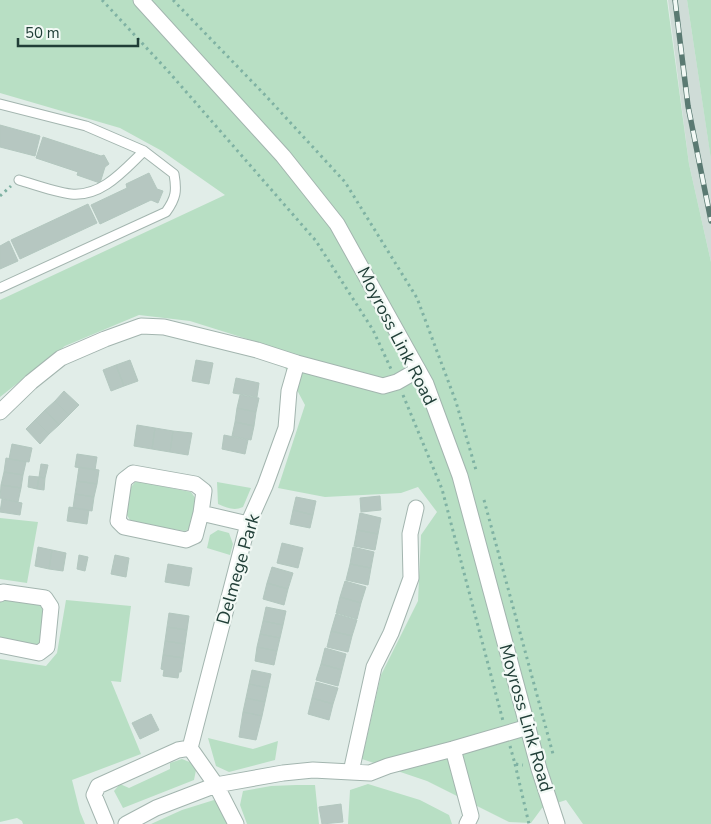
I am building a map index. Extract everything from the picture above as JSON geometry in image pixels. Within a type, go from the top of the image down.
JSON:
[{"type":"street","name":"Moyross Link Road","points":[[140,0],[283,156],[337,224],[426,384],[460,476],[528,727],[557,824]]},
{"type":"street","points":[[0,412],[31,382],[61,358],[141,326],[164,327],[257,350],[383,386],[397,382],[418,370]]},
{"type":"street","name":"Delmege Park","points":[[190,748],[248,524],[265,486],[286,428],[288,391],[298,363]]},
{"type":"street","points":[[133,473],[194,484],[204,492],[201,513],[195,536],[186,540],[124,527],[118,521],[124,480],[133,473]]},
{"type":"street","points":[[351,772],[374,667],[391,634],[411,578],[410,534],[416,508]]},
{"type":"street","points":[[201,513],[248,524]]},
{"type":"street","points":[[0,594],[3,592],[45,598],[51,606],[47,647],[39,653],[0,646]]},
{"type":"street","points":[[126,824],[156,808],[216,785],[283,773],[313,770],[370,773],[388,766],[528,727]]},
{"type":"street","points":[[106,824],[94,795],[98,786],[178,750],[190,748],[216,785],[236,824]]},
{"type":"street","points":[[453,749],[469,820]]},
{"type":"lane","points":[[0,104],[86,126],[144,150],[174,174],[176,188],[173,202],[166,212],[0,288]]},
{"type":"lane","points":[[19,180],[70,194],[92,192],[112,180],[144,150]]},
{"type":"path","points":[[515,764],[529,824]]},
{"type":"shaded area","points":[[668,0],[687,0],[711,159],[711,262],[689,164]]},
{"type":"green space","points":[[0,0],[667,0],[689,164],[711,262],[711,824],[583,824],[566,800],[542,808],[531,823],[509,822],[427,781],[362,759],[381,675],[418,601],[421,535],[437,512],[418,487],[401,493],[325,497],[278,488],[305,405],[276,351],[257,342],[190,321],[139,315],[65,346],[0,397],[0,300],[225,195],[162,151],[120,128],[0,93]]},
{"type":"green space","points":[[687,0],[711,0],[711,159],[710,153]]},
{"type":"green space","points":[[136,481],[191,492],[196,499],[194,527],[185,531],[131,522],[127,515],[131,487]]},
{"type":"green space","points":[[217,482],[251,488],[243,507],[234,509],[218,504]]},
{"type":"green space","points":[[0,518],[38,522],[27,583],[0,579]]},
{"type":"green space","points":[[218,530],[229,533],[233,544],[230,555],[207,548],[210,535]]},
{"type":"green space","points":[[7,598],[39,604],[43,610],[41,642],[35,647],[0,641],[0,602]]},
{"type":"green space","points":[[66,600],[131,606],[121,682],[111,681],[141,754],[72,780],[85,824],[23,824],[17,818],[0,822],[0,659],[46,666],[57,653]]},
{"type":"green space","points":[[208,738],[253,749],[278,741],[275,760],[229,772],[216,766]]},
{"type":"green space","points":[[182,759],[197,765],[194,780],[123,808],[114,791],[120,784],[129,788],[170,769],[170,763]]},
{"type":"green space","points":[[368,784],[420,800],[449,815],[452,824],[348,824],[350,790]]},
{"type":"green space","points":[[315,785],[319,824],[247,824],[240,805],[243,791],[271,786]]},
{"type":"green space","points":[[214,800],[222,804],[228,824],[151,824],[182,810]]},
{"type":"building","points":[[0,125],[40,136],[35,156],[0,147]]},
{"type":"building","points":[[43,137],[101,156],[104,155],[109,164],[105,167],[100,183],[77,175],[78,172],[36,158]]},
{"type":"building","points":[[149,173],[157,189],[163,191],[158,203],[151,200],[100,224],[91,205],[127,188],[126,184]]},
{"type":"building","points":[[88,204],[97,223],[20,259],[11,240]]},
{"type":"building","points":[[9,241],[18,261],[0,269],[0,246]]},
{"type":"building","points":[[130,360],[138,381],[124,386],[116,365]]},
{"type":"building","points":[[196,360],[213,363],[209,384],[192,381]]},
{"type":"building","points":[[116,365],[124,386],[111,391],[103,370]]},
{"type":"building","points":[[236,378],[259,383],[257,397],[233,393]]},
{"type":"building","points":[[64,391],[79,405],[69,415],[55,401]]},
{"type":"building","points":[[240,395],[259,398],[256,412],[237,408]]},
{"type":"building","points":[[55,401],[69,415],[59,425],[45,410]]},
{"type":"building","points":[[237,408],[256,412],[254,426],[235,422]]},
{"type":"building","points":[[45,410],[59,425],[49,434],[35,420]]},
{"type":"building","points":[[35,420],[49,434],[40,444],[26,429]]},
{"type":"building","points":[[235,422],[254,426],[251,440],[232,436]]},
{"type":"building","points":[[137,425],[155,428],[152,449],[134,446]]},
{"type":"building","points":[[155,428],[173,431],[170,452],[152,449]]},
{"type":"building","points":[[173,431],[192,433],[188,455],[170,452]]},
{"type":"building","points":[[224,435],[248,440],[245,454],[222,449]]},
{"type":"building","points":[[12,444],[32,448],[29,462],[9,459]]},
{"type":"building","points":[[77,454],[97,457],[95,470],[75,467]]},
{"type":"building","points":[[6,458],[26,462],[23,475],[4,472]]},
{"type":"building","points":[[41,464],[48,465],[45,478],[39,477]]},
{"type":"building","points":[[79,467],[99,470],[97,484],[77,481]]},
{"type":"building","points":[[4,472],[23,475],[21,488],[1,485]]},
{"type":"building","points":[[29,476],[39,477],[37,489],[28,487]]},
{"type":"building","points":[[39,477],[45,478],[44,490],[37,489]]},
{"type":"building","points":[[77,481],[97,484],[94,497],[75,494]]},
{"type":"building","points":[[1,485],[21,488],[18,502],[0,498]]},
{"type":"building","points":[[75,494],[94,497],[92,511],[73,508]]},
{"type":"building","points":[[380,496],[381,510],[361,512],[360,498]]},
{"type":"building","points":[[296,497],[316,501],[313,515],[293,510]]},
{"type":"building","points":[[2,499],[22,503],[20,515],[0,512]]},
{"type":"building","points":[[69,507],[89,510],[87,524],[67,521]]},
{"type":"building","points":[[293,510],[313,515],[310,528],[290,524]]},
{"type":"building","points":[[360,513],[381,518],[378,534],[357,530]]},
{"type":"building","points":[[357,530],[378,534],[375,550],[354,546]]},
{"type":"building","points":[[282,543],[303,548],[298,568],[277,563]]},
{"type":"building","points":[[38,547],[52,550],[49,569],[35,566]]},
{"type":"building","points":[[353,547],[374,552],[371,568],[350,564]]},
{"type":"building","points":[[52,550],[66,553],[63,571],[49,569]]},
{"type":"building","points":[[79,555],[88,557],[85,571],[77,569]]},
{"type":"building","points":[[115,555],[129,558],[126,577],[111,574]]},
{"type":"building","points":[[168,564],[192,568],[189,586],[165,582]]},
{"type":"building","points":[[350,564],[371,568],[368,585],[346,580]]},
{"type":"building","points":[[272,567],[293,573],[288,589],[267,583]]},
{"type":"building","points":[[345,581],[366,587],[361,603],[340,597]]},
{"type":"building","points":[[267,583],[288,589],[284,605],[263,599]]},
{"type":"building","points":[[340,597],[361,603],[357,619],[336,613]]},
{"type":"building","points":[[266,607],[286,611],[283,625],[263,621]]},
{"type":"building","points":[[169,613],[189,616],[187,630],[167,627]]},
{"type":"building","points":[[336,614],[357,620],[352,636],[331,631]]},
{"type":"building","points":[[263,621],[283,625],[280,638],[260,634]]},
{"type":"building","points":[[167,627],[187,630],[185,644],[165,641]]},
{"type":"building","points":[[331,631],[352,636],[348,652],[327,647]]},
{"type":"building","points":[[260,634],[280,638],[277,651],[257,647]]},
{"type":"building","points":[[165,641],[185,644],[183,658],[163,655]]},
{"type":"building","points":[[257,647],[277,651],[274,665],[255,661]]},
{"type":"building","points":[[325,648],[346,654],[342,670],[321,664]]},
{"type":"building","points":[[163,655],[183,658],[178,678],[163,676],[164,670],[161,669]]},
{"type":"building","points":[[321,664],[342,670],[338,686],[316,680]]},
{"type":"building","points":[[252,670],[271,674],[268,688],[249,684]]},
{"type":"building","points":[[316,682],[338,688],[333,704],[312,698]]},
{"type":"building","points":[[249,684],[268,688],[265,702],[246,698]]},
{"type":"building","points":[[246,698],[265,702],[262,716],[243,712]]},
{"type":"building","points":[[312,698],[333,704],[329,720],[308,714]]},
{"type":"building","points":[[243,712],[262,716],[256,740],[239,737]]},
{"type":"building","points":[[151,714],[159,730],[140,739],[132,723]]},
{"type":"building","points":[[341,804],[343,822],[322,824],[319,807]]},
{"type":"railway","points":[[675,0],[688,106],[711,221]]}]
